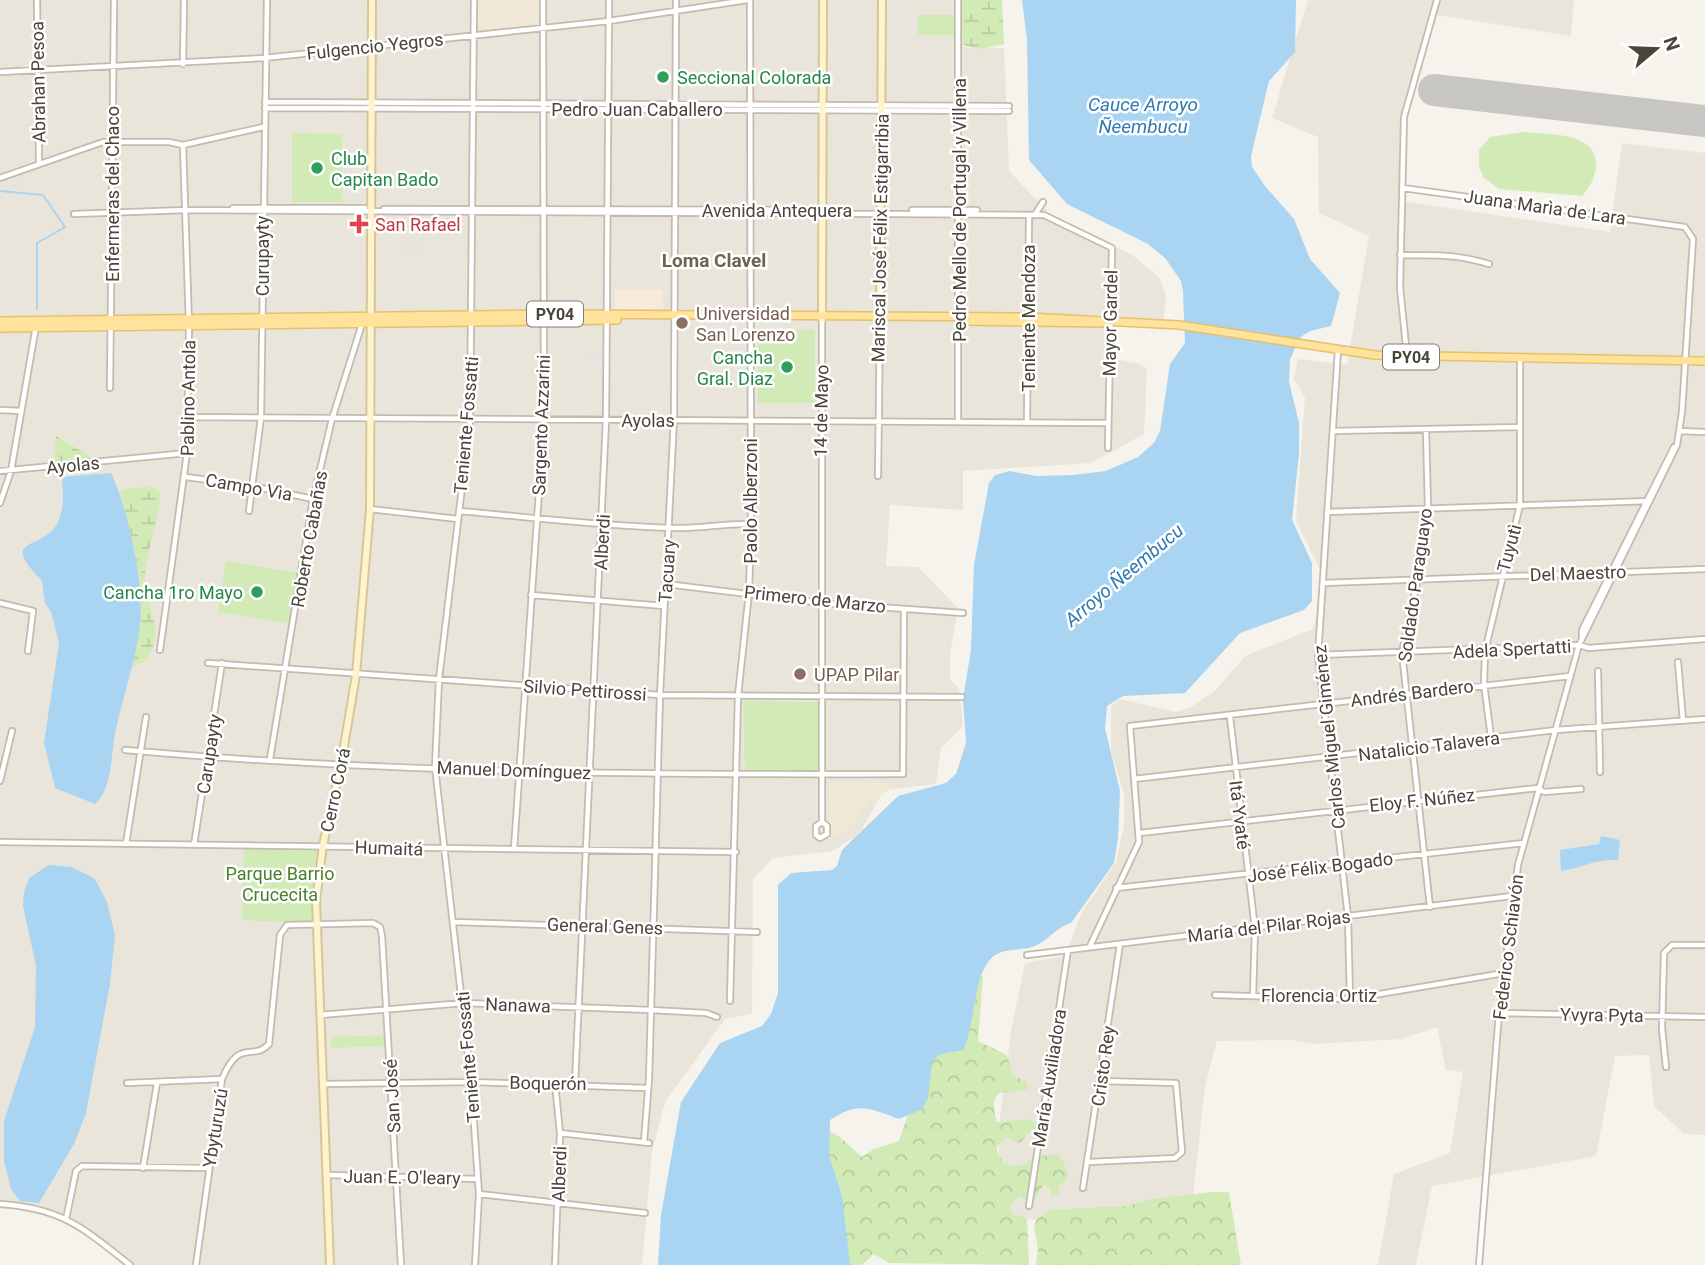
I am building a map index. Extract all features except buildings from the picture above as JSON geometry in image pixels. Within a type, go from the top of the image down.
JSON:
[{"type":"main road","name":"PY04","points":[[0,321],[111,324],[544,316],[1111,321],[1179,325],[1407,357],[1705,361]]},
{"type":"main road","name":"PY04","points":[[262,321],[362,323],[371,319]]},
{"type":"main road","name":"PY04","points":[[0,328],[36,324]]},
{"type":"street","name":"Abrahan Pesoa","points":[[37,0],[39,164]]},
{"type":"street","name":"Enfermeras del Chaco","points":[[110,388],[114,0]]},
{"type":"street","points":[[183,64],[184,0]]},
{"type":"street","name":"Curupayty","points":[[249,512],[261,417],[263,127],[267,0]]},
{"type":"street","points":[[371,319],[372,0]]},
{"type":"street","name":"Teniente Fossatti","points":[[442,849],[435,767],[439,679],[470,421],[474,0]]},
{"type":"street","name":"Sargento Azzarini","points":[[514,849],[544,420],[543,0]]},
{"type":"street","name":"Alberdi","points":[[575,1083],[603,522],[608,317],[609,0]]},
{"type":"street","name":"Tacuary","points":[[560,1133],[647,1143],[660,695],[674,419],[676,0]]},
{"type":"street","name":"Fulgencio Yegros","points":[[0,72],[264,58],[609,21],[749,0]]},
{"type":"street","name":"Paolo Alberzoni","points":[[730,1001],[738,696],[749,592],[751,524],[749,0]]},
{"type":"street","name":"14 de Mayo","points":[[822,822],[820,422],[823,0]]},
{"type":"street","name":"Mariscal José Félix Estigarribia","points":[[878,476],[882,0]]},
{"type":"street","name":"Pedro Mello de Portugal y Villena","points":[[958,0],[958,421]]},
{"type":"street","points":[[1407,357],[1400,255],[1406,103],[1437,0]]},
{"type":"street","name":"Pedro Juan Caballero","points":[[265,105],[1009,108]]},
{"type":"street","points":[[0,178],[111,141],[169,142],[183,145],[263,127]]},
{"type":"street","name":"Pablino Antola","points":[[160,650],[186,477],[189,322],[183,145]]},
{"type":"street","name":"Juana Marìa de Lara","points":[[1403,188],[1687,228]]},
{"type":"street","points":[[1028,215],[1036,213],[1043,202]]},
{"type":"street","name":"Avenida Antequera","points":[[74,214],[262,209],[959,212],[1028,215]]},
{"type":"street","name":"Mayor Gardel","points":[[1036,213],[1056,219],[1110,245],[1108,448]]},
{"type":"street","name":"Teniente Mendoza","points":[[1027,421],[1028,215]]},
{"type":"street","name":"Federico Schiavón","points":[[1479,1265],[1499,1013],[1512,896],[1578,645],[1677,444],[1693,239],[1687,228]]},
{"type":"street","points":[[1400,255],[1433,256],[1441,253],[1489,264]]},
{"type":"street","name":"Cerro Corá","points":[[330,1265],[316,925],[323,845],[341,764],[356,675],[370,509],[371,319]]},
{"type":"street","name":"Roberto Cabañas","points":[[270,759],[313,499],[332,419],[362,323]]},
{"type":"street","points":[[0,503],[11,471],[36,324]]},
{"type":"street","name":"Carlos Miguel Giménez","points":[[1338,349],[1318,655],[1348,917],[1350,999]]},
{"type":"street","name":"Tuyutì","points":[[1492,737],[1484,684],[1485,651],[1520,505],[1520,357]]},
{"type":"street","points":[[0,410],[21,411]]},
{"type":"street","name":"Ayolas","points":[[188,417],[470,421],[674,419],[878,423],[1108,423]]},
{"type":"street","points":[[1333,431],[1519,426]]},
{"type":"street","name":"Soldado Paraguayo","points":[[1426,430],[1428,508],[1418,579],[1402,653],[1404,694],[1430,907]]},
{"type":"street","points":[[1679,432],[1705,432]]},
{"type":"street","name":"Ayolas","points":[[0,471],[187,453]]},
{"type":"street","name":"Campo Vìa","points":[[186,477],[252,486],[313,499]]},
{"type":"street","points":[[1327,512],[1648,501]]},
{"type":"street","points":[[370,509],[458,519]]},
{"type":"street","points":[[459,511],[670,528],[713,528],[725,523],[751,524]]},
{"type":"street","name":"Del Maestro","points":[[1324,583],[1705,569]]},
{"type":"street","name":"Primero de Marzo","points":[[666,584],[749,592],[821,603],[963,613]]},
{"type":"street","points":[[531,595],[664,606]]},
{"type":"street","points":[[0,603],[33,611],[29,651]]},
{"type":"street","points":[[904,609],[905,697]]},
{"type":"street","name":"Adela Spertatti","points":[[1318,655],[1485,651],[1578,645],[1589,648],[1705,639]]},
{"type":"street","points":[[1678,662],[1683,721]]},
{"type":"street","name":"Silvio Pettirossi","points":[[208,663],[660,695],[962,696]]},
{"type":"street","name":"Carupayty","points":[[194,845],[222,663]]},
{"type":"street","points":[[1598,671],[1600,772]]},
{"type":"street","name":"Andrés Bardero","points":[[1134,779],[1130,726],[1230,717],[1287,706],[1570,676]]},
{"type":"street","name":"Manuel Domínguez","points":[[125,750],[209,757],[520,771],[658,775],[903,774],[905,697]]},
{"type":"street","points":[[126,844],[146,717]]},
{"type":"street","name":"Itá Yvaté","points":[[1230,717],[1234,769],[1255,929],[1253,996]]},
{"type":"street","name":"Natalicio Talavera","points":[[1134,779],[1556,730],[1705,719]]},
{"type":"street","points":[[0,782],[12,731]]},
{"type":"street","points":[[1090,946],[1139,842],[1134,779]]},
{"type":"street","name":"Eloy F. Núñez","points":[[1140,833],[1417,800],[1538,789],[1544,792],[1581,789]]},
{"type":"street","name":"Humaitá","points":[[0,842],[736,852]]},
{"type":"street","name":"José Félix Bogado","points":[[1116,888],[1248,876],[1524,843]]},
{"type":"street","name":"Teniente Fossati","points":[[442,849],[454,922],[471,1082],[479,1194],[475,1265]]},
{"type":"street","name":"María del Pilar Rojas","points":[[1027,955],[1512,896]]},
{"type":"street","name":"General Genes","points":[[454,922],[757,932]]},
{"type":"street","name":"San José","points":[[316,925],[373,923],[380,928],[401,1265]]},
{"type":"street","name":"Ybyturuzú","points":[[196,1265],[222,1079],[232,1058],[239,1052],[265,1048],[269,1044],[280,934],[287,925],[316,925]]},
{"type":"street","name":"Cristo Rey","points":[[1083,1188],[1121,944]]},
{"type":"street","points":[[1666,1067],[1662,1053],[1662,1016],[1667,947],[1705,945]]},
{"type":"street","name":"María Auxiliadora","points":[[1029,1206],[1068,950]]},
{"type":"street","name":"Florencia Ortiz","points":[[1215,996],[1350,999],[1504,974]]},
{"type":"street","name":"Nanawa","points":[[319,1014],[464,1003],[706,1013],[717,1017]]},
{"type":"street","name":"Yvyra Pyta","points":[[1499,1013],[1705,1017]]},
{"type":"street","points":[[127,1083],[222,1079]]},
{"type":"street","points":[[1089,1162],[1175,1158],[1183,1148],[1176,1083],[1101,1081]]},
{"type":"street","points":[[143,1168],[157,1083]]},
{"type":"street","name":"Alberdi","points":[[555,1083],[560,1133],[555,1265]]},
{"type":"street","name":"Boquerón","points":[[322,1084],[575,1083],[647,1088]]},
{"type":"street","points":[[66,1219],[79,1168],[208,1168]]},
{"type":"street","name":"Juan E. O'leary","points":[[326,1175],[478,1179]]},
{"type":"street","name":"Juan E. O'leary","points":[[479,1194],[645,1213]]},
{"type":"street","points":[[0,1204],[36,1206],[66,1219],[130,1265]]},
{"type":"shaded area","points":[[0,0],[963,0],[963,47],[1004,48],[1009,171],[1046,210],[1049,219],[1131,254],[1159,277],[1166,296],[1164,319],[1115,317],[1113,359],[1137,363],[1147,369],[1144,434],[1091,463],[963,471],[963,510],[890,505],[886,566],[918,567],[958,608],[950,654],[950,679],[959,689],[963,726],[941,748],[936,784],[884,790],[859,834],[833,851],[773,858],[753,879],[752,1014],[725,1019],[665,1102],[652,1152],[642,1265],[135,1265],[83,1230],[50,1212],[0,1208]]},
{"type":"shaded area","points":[[477,0],[540,0],[540,25],[478,31]]},
{"type":"shaded area","points":[[1308,0],[1574,0],[1571,36],[1431,14],[1403,116],[1402,201],[1610,232],[1622,143],[1705,153],[1705,1135],[1684,1134],[1654,1106],[1649,1055],[1615,1056],[1596,1156],[1432,1186],[1416,1265],[1378,1265],[1394,1174],[1450,1153],[1463,1072],[1446,1070],[1437,1027],[1401,1039],[1314,1044],[1292,1040],[1217,1041],[1205,1086],[1193,1196],[1056,1221],[997,1217],[1000,1117],[1011,1031],[1025,963],[1065,956],[1082,912],[1116,862],[1124,826],[1124,794],[1111,751],[1111,706],[1120,699],[1176,712],[1191,707],[1214,692],[1245,656],[1313,629],[1322,589],[1320,569],[1296,521],[1305,397],[1294,379],[1298,359],[1347,365],[1369,236],[1319,213],[1318,137],[1272,118]]},
{"type":"shaded area","points":[[403,241],[423,241],[423,251],[404,251]]},
{"type":"shaded area","points":[[615,290],[663,290],[663,309],[615,309]]},
{"type":"shaded area","points":[[583,351],[604,351],[604,361],[583,361]]},
{"type":"shaded area","points":[[829,783],[896,783],[894,787],[869,802],[849,829],[828,837]]},
{"type":"green space","points":[[961,0],[1002,0],[1004,44],[981,49],[963,45]]},
{"type":"green space","points":[[918,15],[954,15],[954,35],[918,35]]},
{"type":"green space","points":[[1523,132],[1569,137],[1589,146],[1596,166],[1592,182],[1582,196],[1499,189],[1484,178],[1479,167],[1479,150],[1490,137]]},
{"type":"green space","name":"Club Capitan Bado","points":[[292,133],[342,134],[342,202],[292,202]]},
{"type":"green space","name":"Cancha Gral. Diaz","points":[[758,330],[815,330],[815,403],[758,403]]},
{"type":"green space","points":[[56,436],[98,461],[53,466]]},
{"type":"green space","points":[[153,487],[160,492],[145,585],[155,636],[146,661],[129,668],[140,626],[141,594],[136,559],[120,492],[131,488]]},
{"type":"green space","name":"Cancha 1ro Mayo","points":[[226,561],[297,573],[289,624],[218,612]]},
{"type":"green space","points":[[743,701],[818,702],[818,772],[745,772]]},
{"type":"green space","name":"Parque Barrio Crucecita","points":[[244,845],[321,847],[314,924],[242,920]]},
{"type":"green space","points":[[975,974],[983,976],[978,1041],[1007,1055],[1013,1076],[1027,1082],[1028,1089],[996,1096],[994,1110],[997,1122],[1028,1119],[1043,1125],[1039,1132],[1031,1131],[1020,1143],[1006,1137],[996,1148],[1003,1163],[1016,1166],[1041,1156],[1059,1154],[1069,1175],[1059,1187],[1058,1195],[1051,1196],[1050,1188],[1043,1185],[1032,1205],[1020,1196],[1009,1206],[1012,1213],[1027,1219],[1029,1265],[889,1263],[874,1254],[862,1265],[846,1265],[824,1131],[840,1137],[862,1157],[874,1149],[899,1141],[916,1090]]},
{"type":"green space","points":[[387,1035],[387,1046],[331,1048],[331,1037]]},
{"type":"green space","points":[[1229,1192],[1241,1265],[1036,1265],[1038,1249],[1034,1226],[1037,1219],[1049,1210],[1127,1206],[1151,1199]]},
{"type":"water","name":"Cauce Arroyo Ñeembucu","points":[[1022,0],[1296,0],[1295,52],[1269,81],[1251,156],[1252,167],[1294,219],[1310,259],[1340,293],[1331,326],[1310,331],[1299,338],[1290,360],[1289,382],[1299,423],[1299,453],[1292,520],[1312,563],[1312,601],[1304,610],[1240,633],[1185,693],[1123,696],[1107,706],[1105,728],[1120,791],[1114,863],[1071,923],[1035,946],[1001,952],[989,961],[979,984],[971,1026],[963,1050],[940,1054],[932,1061],[928,1098],[922,1109],[899,1119],[871,1109],[856,1108],[830,1120],[829,1156],[842,1196],[850,1265],[658,1265],[661,1215],[681,1102],[720,1043],[762,1026],[771,1014],[778,993],[778,885],[791,873],[832,870],[837,866],[842,850],[898,796],[946,783],[956,774],[966,743],[963,699],[971,650],[974,565],[989,483],[995,475],[1010,471],[1036,476],[1106,471],[1138,457],[1154,443],[1160,431],[1170,364],[1185,343],[1181,281],[1165,258],[1148,244],[1067,204],[1029,160],[1027,39]]},
{"type":"water","points":[[111,473],[134,548],[141,608],[138,639],[115,734],[108,781],[101,798],[95,804],[55,788],[44,743],[59,643],[51,612],[45,603],[42,581],[30,567],[23,551],[26,546],[55,527],[63,503],[62,477]]},
{"type":"water","points":[[1601,836],[1620,840],[1618,860],[1604,860],[1561,871],[1560,850],[1599,844]]},
{"type":"water","points":[[49,865],[72,867],[95,879],[107,902],[115,935],[110,984],[86,1113],[74,1144],[39,1203],[20,1201],[11,1189],[4,1160],[4,1121],[35,1027],[36,966],[23,906],[24,892],[29,878]]},
{"type":"waterway","points":[[0,191],[43,195],[65,227],[37,243],[37,309]]},
{"type":"runway","points":[[1434,90],[1705,121]]},
{"type":"place","name":"Seccional Colorada","points":[[663,77]]},
{"type":"place","name":"Club Capitan Bado","points":[[317,168]]},
{"type":"place","name":"San Rafael","points":[[359,224]]},
{"type":"place","name":"Universidad San Lorenzo","points":[[682,323]]},
{"type":"place","name":"Cancha Gral. Diaz","points":[[787,367]]},
{"type":"place","name":"Cancha 1ro Mayo","points":[[257,592]]},
{"type":"place","name":"UPAP Pilar","points":[[800,674]]},
{"type":"district","name":"Loma Clavel","points":[[714,260]]},
{"type":"water label","name":"Arroyo Ñeembucu","points":[[1124,575]]}]
